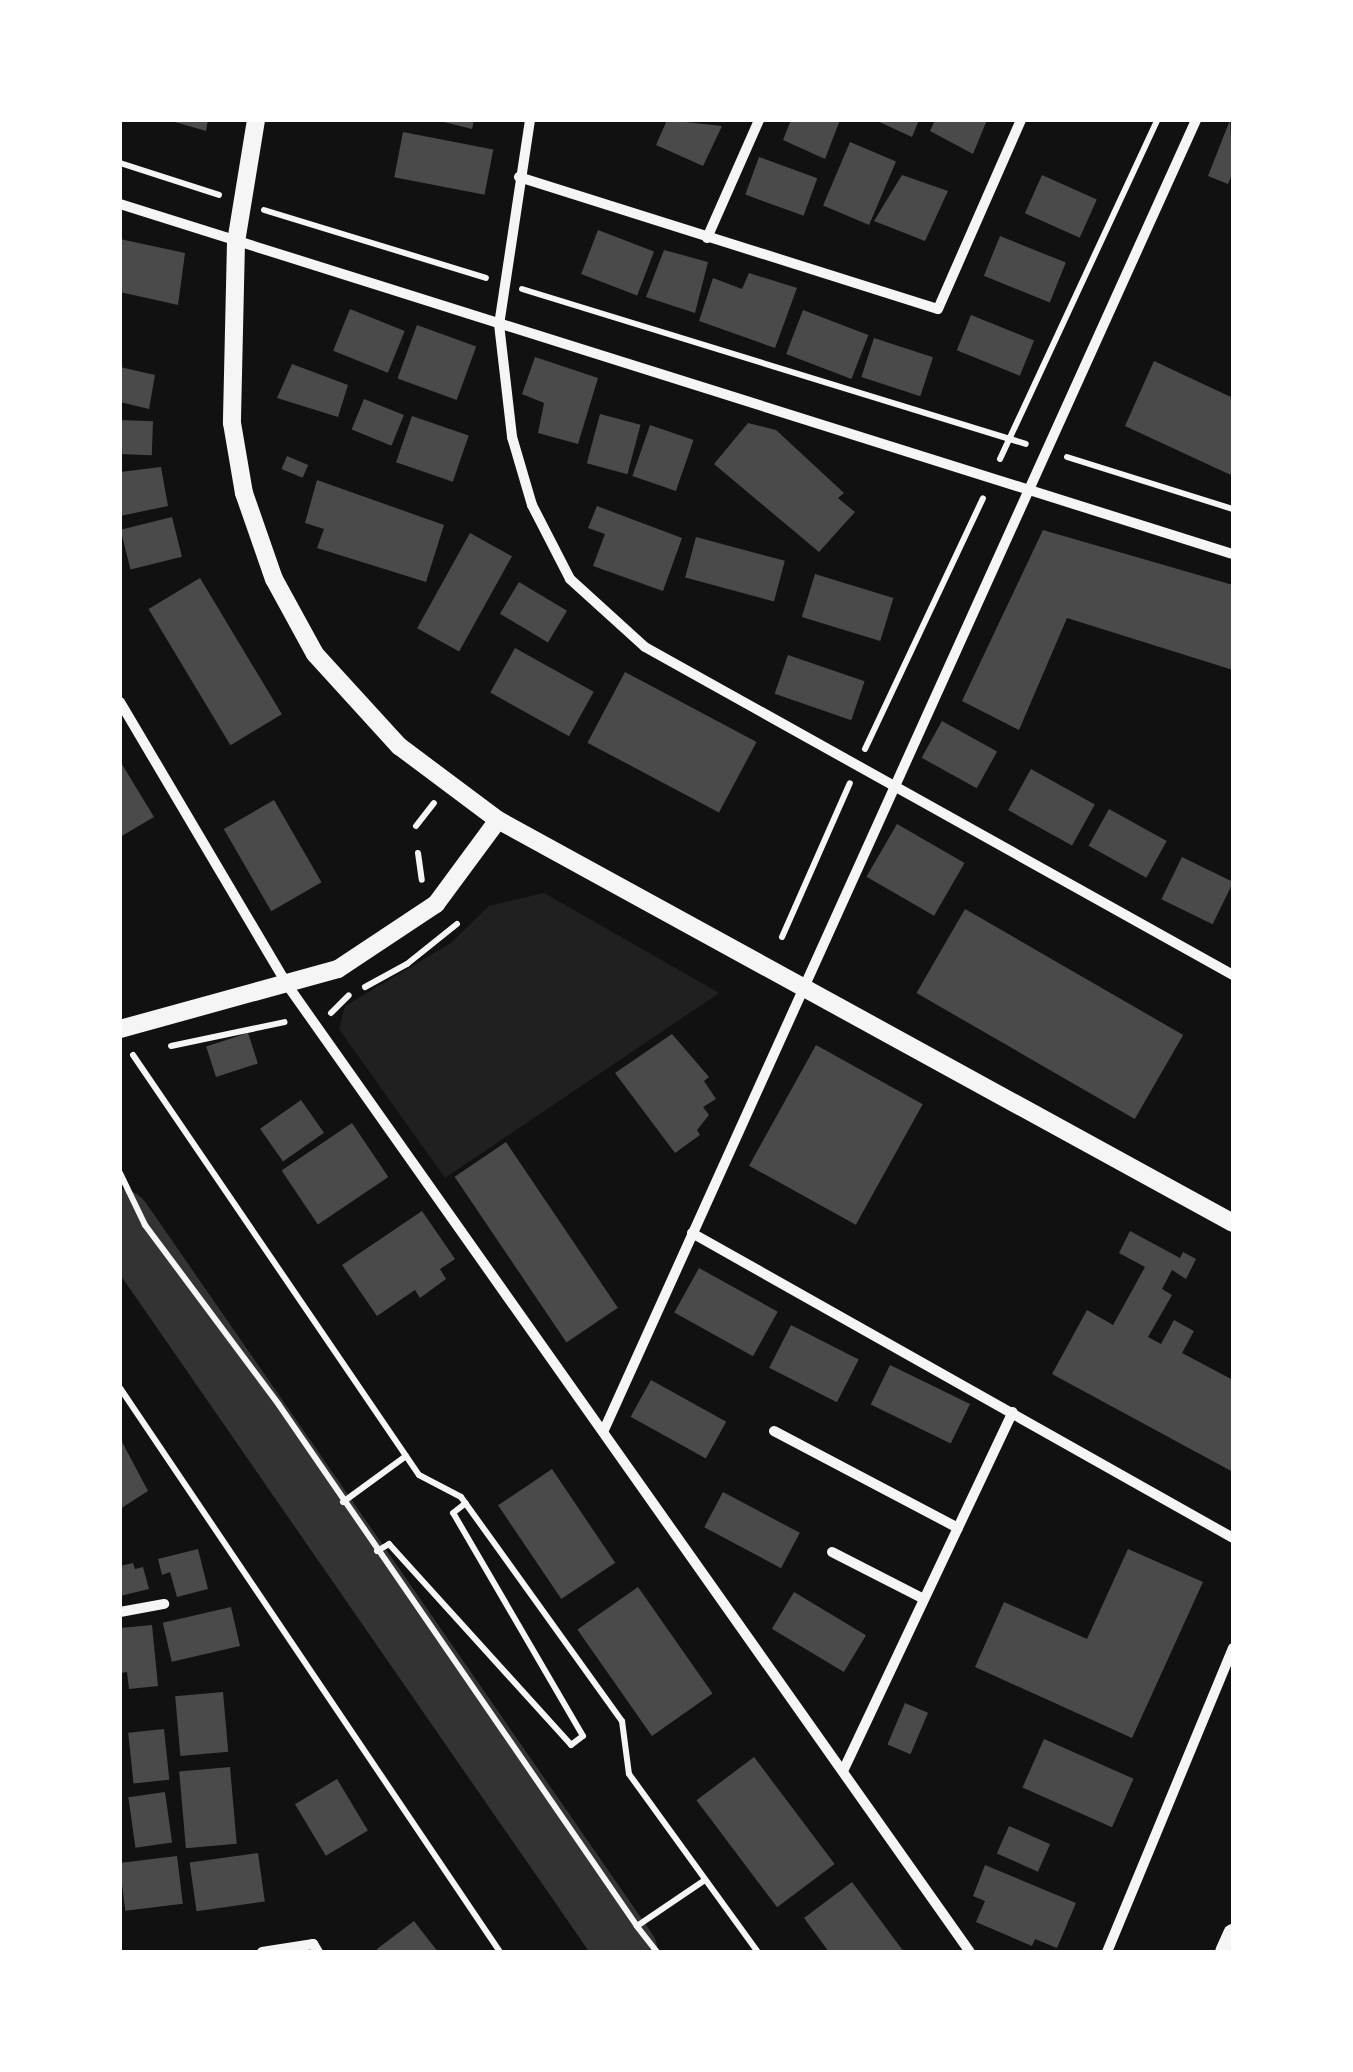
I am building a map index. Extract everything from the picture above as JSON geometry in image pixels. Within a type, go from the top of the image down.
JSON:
[{"type":"main road","points":[[1225,1952],[1233,1934]]},
{"type":"street","points":[[256,120],[236,242],[232,423],[244,493],[274,580],[315,654],[399,746],[498,820],[802,983],[1233,1223]]},
{"type":"street","points":[[530,120],[501,283],[499,324],[512,437],[532,505],[570,578],[645,647],[1233,975]]},
{"type":"street","points":[[707,238],[759,120]]},
{"type":"street","points":[[519,177],[938,309],[1021,120]]},
{"type":"street","points":[[604,1430],[802,983],[1196,120]]},
{"type":"street","points":[[120,204],[1233,554]]},
{"type":"street","points":[[120,702],[288,986],[970,1952]]},
{"type":"street","points":[[120,1029],[288,986],[338,968],[436,904],[498,820]]},
{"type":"street","points":[[692,1232],[1233,1538]]},
{"type":"street","points":[[843,1771],[1013,1412]]},
{"type":"street","points":[[774,1431],[958,1528]]},
{"type":"street","points":[[832,1552],[924,1598]]},
{"type":"street","points":[[120,1612],[164,1604]]},
{"type":"street","points":[[1107,1952],[1233,1648]]},
{"type":"street","points":[[262,1952],[312,1944],[318,1952]]},
{"type":"path","points":[[782,937],[1157,120]]},
{"type":"path","points":[[120,164],[1233,509]]},
{"type":"path","points":[[133,1055],[406,1456],[420,1475],[466,1503],[622,1721],[629,1774],[758,1952]]},
{"type":"path","points":[[120,1173],[146,1224],[656,1952]]},
{"type":"path","points":[[120,1388],[500,1952]]},
{"type":"path","points":[[343,1502],[406,1456]]},
{"type":"path","points":[[377,1551],[390,1544],[570,1745],[583,1736],[453,1513],[466,1503]]},
{"type":"path","points":[[637,1926],[706,1880]]},
{"type":"shaded area","points":[[544,893],[719,993],[445,1178],[339,1029],[345,1006],[451,943],[489,906]]},
{"type":"building","points":[[168,120],[208,120],[206,131]]},
{"type":"building","points":[[436,120],[474,120],[472,129]]},
{"type":"building","points":[[667,120],[722,126],[703,166],[656,145]]},
{"type":"building","points":[[791,120],[840,120],[825,159],[783,140]]},
{"type":"building","points":[[875,120],[919,120],[912,137]]},
{"type":"building","points":[[935,120],[987,120],[973,154],[930,131]]},
{"type":"building","points":[[1230,120],[1233,172],[1228,184],[1208,176]]},
{"type":"building","points":[[403,132],[493,150],[485,195],[394,177]]},
{"type":"building","points":[[850,142],[896,162],[869,225],[823,206]]},
{"type":"building","points":[[759,157],[817,178],[804,216],[745,195]]},
{"type":"building","points":[[902,175],[948,191],[925,241],[874,221]]},
{"type":"building","points":[[1042,175],[1097,199],[1080,238],[1025,213]]},
{"type":"building","points":[[598,230],[654,252],[637,295],[581,274]]},
{"type":"building","points":[[1000,236],[1066,263],[1050,302],[984,276]]},
{"type":"building","points":[[120,239],[185,253],[178,305],[120,292]]},
{"type":"building","points":[[664,250],[708,262],[695,313],[646,297]]},
{"type":"building","points":[[749,273],[797,288],[775,348],[699,321],[713,278],[742,289]]},
{"type":"building","points":[[350,309],[405,331],[388,373],[333,351]]},
{"type":"building","points":[[803,310],[868,335],[852,379],[786,354]]},
{"type":"building","points":[[971,315],[1034,340],[1020,376],[957,350]]},
{"type":"building","points":[[417,325],[476,347],[457,400],[398,379]]},
{"type":"building","points":[[874,338],[933,357],[920,396],[861,377]]},
{"type":"building","points":[[535,357],[598,378],[578,444],[538,433],[544,403],[522,394]]},
{"type":"building","points":[[1154,361],[1233,398],[1233,476],[1125,426]]},
{"type":"building","points":[[292,364],[348,385],[338,417],[277,398]]},
{"type":"building","points":[[120,367],[155,375],[149,409],[120,402]]},
{"type":"building","points":[[364,399],[404,415],[392,446],[352,430]]},
{"type":"building","points":[[600,414],[641,425],[627,474],[587,463]]},
{"type":"building","points":[[412,416],[469,436],[453,482],[396,462]]},
{"type":"building","points":[[120,420],[153,421],[152,455],[120,454]]},
{"type":"building","points":[[748,423],[776,430],[844,493],[838,498],[855,512],[819,552],[714,464]]},
{"type":"building","points":[[650,425],[693,440],[676,491],[632,476]]},
{"type":"building","points":[[287,456],[308,465],[303,478],[282,469]]},
{"type":"building","points":[[161,467],[168,506],[120,516],[120,472]]},
{"type":"building","points":[[317,480],[444,525],[426,582],[317,548],[324,529],[305,523]]},
{"type":"building","points":[[597,506],[682,538],[663,591],[593,566],[605,534],[588,528]]},
{"type":"building","points":[[172,517],[182,557],[130,570],[121,530]]},
{"type":"building","points":[[1043,530],[1233,585],[1233,670],[1067,618],[1019,730],[962,701]]},
{"type":"building","points":[[470,533],[512,556],[459,652],[417,628]]},
{"type":"building","points":[[696,537],[785,561],[774,601],[685,578]]},
{"type":"building","points":[[815,574],[893,598],[880,641],[802,617]]},
{"type":"building","points":[[200,578],[282,714],[230,745],[149,609]]},
{"type":"building","points":[[519,582],[567,611],[548,643],[500,614]]},
{"type":"building","points":[[515,648],[594,692],[569,736],[490,693]]},
{"type":"building","points":[[788,655],[865,681],[851,720],[775,694]]},
{"type":"building","points":[[625,672],[757,742],[719,813],[587,743]]},
{"type":"building","points":[[942,721],[997,752],[977,788],[922,758]]},
{"type":"building","points":[[120,761],[154,817],[120,837]]},
{"type":"building","points":[[1031,769],[1095,804],[1072,845],[1008,810]]},
{"type":"building","points":[[274,800],[322,882],[271,911],[224,829]]},
{"type":"building","points":[[1109,809],[1167,841],[1146,878],[1089,846]]},
{"type":"building","points":[[897,824],[965,863],[934,916],[866,877]]},
{"type":"building","points":[[1182,857],[1233,882],[1213,924],[1161,899]]},
{"type":"building","points":[[965,909],[1183,1035],[1135,1119],[916,993]]},
{"type":"building","points":[[248,1033],[258,1063],[216,1077],[206,1047]]},
{"type":"building","points":[[672,1034],[709,1077],[704,1081],[716,1099],[703,1107],[709,1115],[697,1130],[700,1135],[675,1153],[615,1073]]},
{"type":"building","points":[[816,1045],[923,1104],[856,1225],[749,1166]]},
{"type":"building","points":[[301,1100],[324,1133],[283,1161],[260,1129]]},
{"type":"building","points":[[352,1123],[388,1177],[318,1224],[282,1171]]},
{"type":"building","points":[[506,1142],[618,1308],[566,1342],[455,1177]]},
{"type":"building","points":[[422,1211],[455,1259],[440,1269],[446,1279],[420,1298],[415,1290],[377,1316],[342,1265]]},
{"type":"building","points":[[1130,1231],[1180,1258],[1183,1252],[1196,1259],[1186,1279],[1172,1270],[1162,1289],[1172,1295],[1148,1337],[1161,1344],[1174,1320],[1194,1331],[1182,1353],[1233,1380],[1233,1472],[1052,1374],[1087,1310],[1113,1325],[1145,1267],[1119,1253]]},
{"type":"building","points":[[699,1268],[778,1312],[753,1356],[674,1313]]},
{"type":"building","points":[[791,1325],[859,1360],[837,1402],[769,1368]]},
{"type":"building","points":[[890,1365],[970,1404],[951,1444],[871,1405]]},
{"type":"building","points":[[651,1380],[726,1422],[706,1458],[631,1417]]},
{"type":"building","points":[[120,1438],[148,1491],[120,1509]]},
{"type":"building","points":[[552,1469],[615,1563],[561,1599],[498,1505]]},
{"type":"building","points":[[723,1492],[800,1533],[781,1568],[704,1527]]},
{"type":"building","points":[[198,1549],[208,1589],[177,1597],[170,1572],[162,1575],[158,1559]]},
{"type":"building","points":[[1128,1549],[1203,1582],[1132,1738],[975,1667],[1004,1602],[1087,1639]]},
{"type":"building","points":[[133,1563],[135,1569],[143,1567],[149,1589],[120,1596],[120,1566]]},
{"type":"building","points":[[638,1587],[713,1693],[652,1736],[577,1629]]},
{"type":"building","points":[[794,1592],[866,1635],[844,1672],[772,1629]]},
{"type":"building","points":[[231,1607],[240,1646],[172,1662],[163,1623]]},
{"type":"building","points":[[152,1625],[158,1686],[129,1689],[127,1672],[120,1673],[120,1628]]},
{"type":"building","points":[[223,1692],[228,1752],[180,1756],[175,1696]]},
{"type":"building","points":[[905,1703],[928,1713],[910,1754],[887,1744]]},
{"type":"building","points":[[164,1729],[169,1780],[134,1783],[128,1733]]},
{"type":"building","points":[[1044,1739],[1134,1779],[1112,1827],[1022,1787]]},
{"type":"building","points":[[754,1757],[835,1864],[777,1907],[696,1800]]},
{"type":"building","points":[[230,1767],[237,1844],[186,1848],[179,1771]]},
{"type":"building","points":[[337,1779],[368,1830],[326,1856],[295,1804]]},
{"type":"building","points":[[165,1792],[172,1843],[135,1848],[128,1797]]},
{"type":"building","points":[[1009,1826],[1050,1844],[1038,1872],[997,1853]]},
{"type":"building","points":[[258,1853],[265,1902],[196,1911],[190,1863]]},
{"type":"building","points":[[177,1856],[183,1904],[125,1911],[120,1863]]},
{"type":"building","points":[[985,1865],[1076,1903],[1057,1948],[1035,1939],[1032,1946],[976,1922],[985,1901],[973,1896]]},
{"type":"building","points":[[852,1882],[904,1952],[829,1952],[804,1918]]},
{"type":"building","points":[[414,1921],[438,1952],[379,1952],[377,1949]]},
{"type":"waterway","points":[[120,1220],[627,1952]]}]
